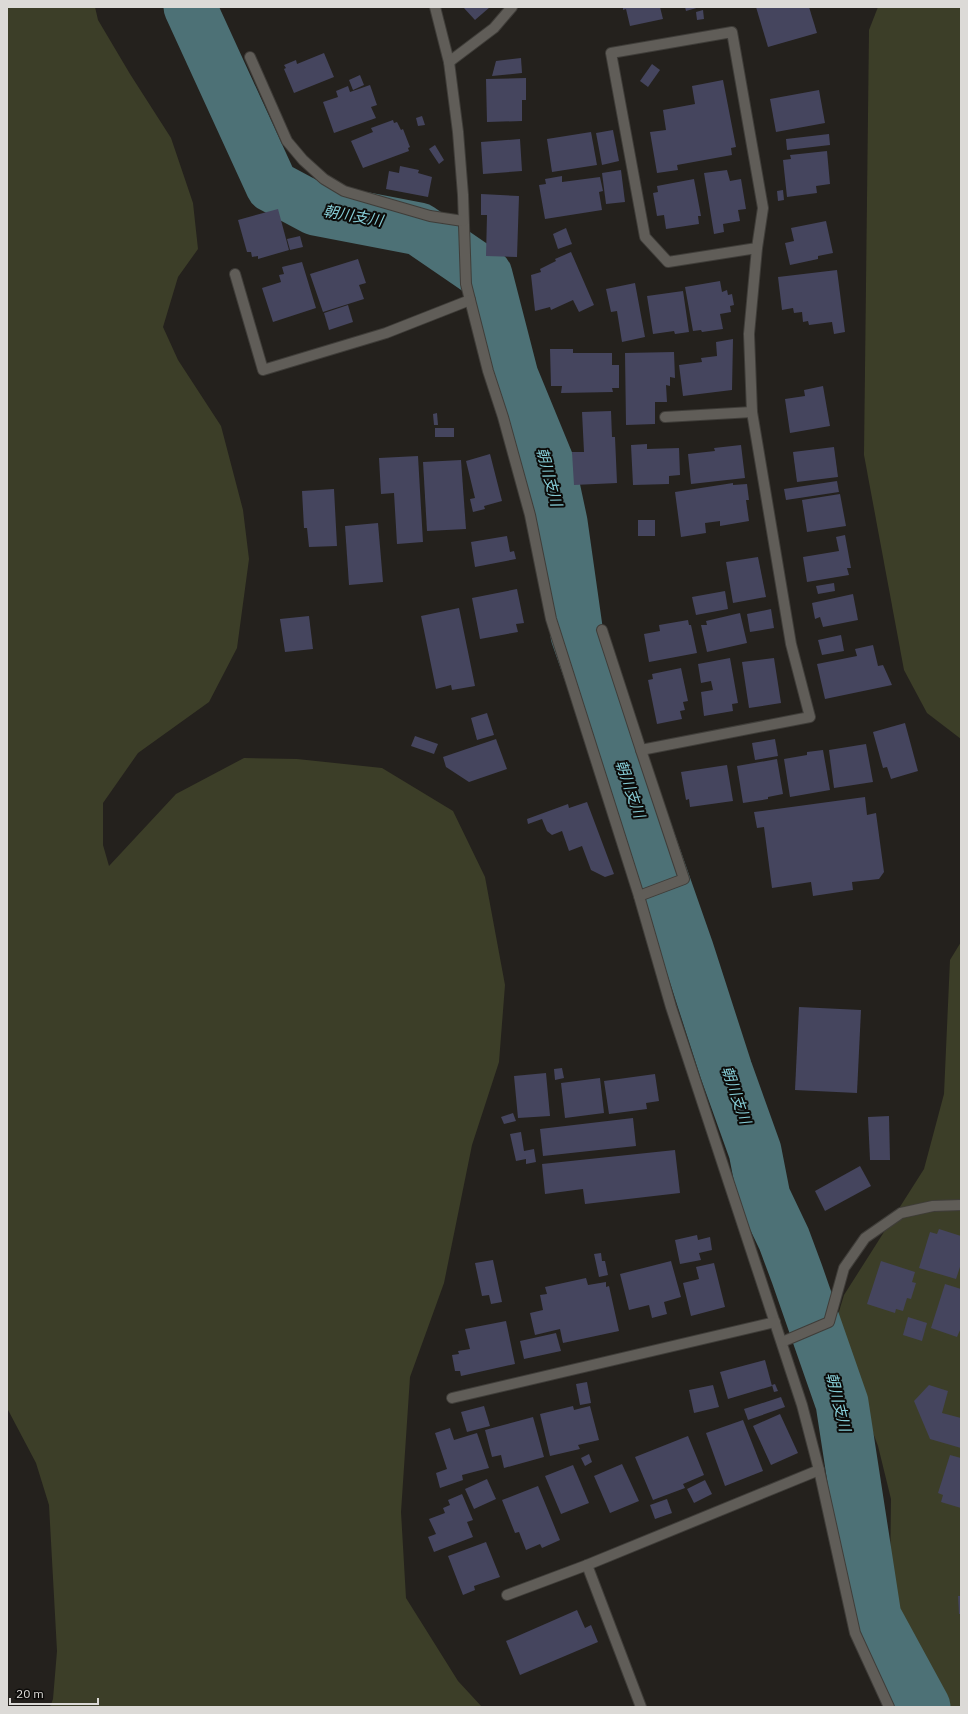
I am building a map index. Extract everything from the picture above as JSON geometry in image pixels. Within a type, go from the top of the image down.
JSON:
[{"type":"street","points":[[435,7],[449,62],[458,132],[463,195],[466,284],[488,371],[503,417],[530,514],[550,619],[640,895],[671,1007],[782,1342],[819,1470],[855,1633],[889,1707]]},
{"type":"street","points":[[449,62],[494,28],[512,7]]},
{"type":"street","points":[[641,750],[810,717],[791,644],[752,412],[749,334],[757,248],[763,208],[732,32],[611,53],[645,237],[668,262],[757,248]]},
{"type":"street","points":[[250,57],[287,141],[303,160],[324,179],[344,191],[430,216],[463,221]]},
{"type":"street","points":[[235,274],[263,370],[386,333],[470,300]]},
{"type":"street","points":[[665,417],[752,412]]},
{"type":"street","points":[[602,630],[684,879],[640,895]]},
{"type":"street","points":[[782,1342],[829,1322],[844,1268],[865,1238],[901,1213],[933,1206],[961,1205]]},
{"type":"street","points":[[452,1398],[775,1322]]},
{"type":"street","points":[[507,1595],[587,1565],[819,1470]]},
{"type":"street","points":[[587,1565],[641,1707]]},
{"type":"green space","points":[[7,7],[95,7],[98,20],[171,138],[193,203],[198,249],[178,277],[163,327],[178,360],[221,426],[243,510],[249,559],[237,648],[209,702],[138,753],[103,803],[103,845],[109,866],[176,794],[244,758],[297,759],[382,768],[453,811],[485,877],[505,985],[499,1062],[472,1145],[444,1283],[410,1377],[401,1512],[406,1598],[458,1681],[482,1707],[50,1707],[53,1699],[57,1651],[49,1505],[36,1463],[7,1408]]},
{"type":"green space","points":[[878,7],[961,7],[961,739],[927,713],[904,670],[864,455],[869,30]]},
{"type":"green space","points":[[961,942],[961,1289],[954,1318],[961,1332],[961,1707],[942,1707],[917,1663],[901,1622],[890,1578],[891,1499],[878,1446],[834,1328],[844,1295],[924,1169],[944,1094],[950,960]]},
{"type":"building","points":[[463,7],[490,7],[475,20]]},
{"type":"building","points":[[623,7],[660,7],[663,19],[630,26],[626,9],[623,10]]},
{"type":"building","points":[[685,7],[700,7],[686,11]]},
{"type":"building","points":[[756,7],[809,7],[817,33],[768,47]]},
{"type":"building","points":[[703,10],[704,19],[697,20],[696,12]]},
{"type":"building","points":[[324,53],[334,77],[294,93],[284,69],[286,68],[284,65],[296,60],[297,64]]},
{"type":"building","points":[[521,58],[522,73],[492,76],[496,61]]},
{"type":"building","points":[[652,64],[660,70],[648,87],[640,81]]},
{"type":"building","points":[[360,75],[364,85],[353,90],[349,80]]},
{"type":"building","points":[[526,78],[526,100],[522,100],[522,121],[487,122],[486,79]]},
{"type":"building","points":[[723,80],[736,147],[731,148],[732,155],[677,165],[678,170],[657,173],[650,132],[666,130],[663,110],[695,104],[692,86]]},
{"type":"building","points":[[370,85],[377,105],[371,107],[376,118],[334,133],[323,102],[338,97],[336,91],[348,86],[350,92]]},
{"type":"building","points":[[819,90],[825,123],[776,132],[770,99]]},
{"type":"building","points":[[422,116],[425,125],[418,126],[416,118]]},
{"type":"building","points":[[393,120],[394,123],[397,122],[401,130],[403,129],[410,147],[408,148],[409,151],[363,168],[351,141],[373,132],[371,128]]},
{"type":"building","points":[[613,130],[619,161],[602,165],[596,133]]},
{"type":"building","points":[[591,132],[597,165],[552,172],[547,139]]},
{"type":"building","points":[[829,134],[830,145],[787,150],[786,139]]},
{"type":"building","points":[[520,139],[522,171],[483,174],[481,142]]},
{"type":"building","points":[[435,145],[444,160],[439,164],[429,149]]},
{"type":"building","points":[[827,151],[830,184],[816,186],[817,193],[787,197],[783,160],[791,159],[790,155]]},
{"type":"building","points":[[400,166],[419,170],[418,173],[432,177],[428,197],[386,189],[389,171],[399,173]]},
{"type":"building","points":[[621,170],[625,202],[606,204],[602,173]]},
{"type":"building","points":[[727,170],[730,181],[741,179],[746,209],[738,210],[740,221],[723,224],[724,232],[714,234],[704,173]]},
{"type":"building","points":[[562,176],[562,182],[600,177],[603,191],[599,192],[602,210],[545,219],[539,185],[546,184],[545,179]]},
{"type":"building","points":[[694,179],[701,216],[698,216],[699,224],[666,229],[664,215],[657,216],[653,193],[658,192],[657,186]]},
{"type":"building","points":[[783,190],[784,200],[778,201],[777,191]]},
{"type":"building","points":[[481,194],[519,196],[517,257],[486,256],[487,215],[481,215]]},
{"type":"building","points":[[278,209],[289,250],[258,259],[258,256],[252,257],[251,252],[247,252],[238,220]]},
{"type":"building","points":[[826,221],[833,253],[818,256],[818,259],[790,265],[785,243],[794,241],[791,228]]},
{"type":"building","points":[[566,228],[572,244],[558,249],[553,234]]},
{"type":"building","points":[[300,236],[303,247],[290,250],[287,239]]},
{"type":"building","points":[[571,252],[594,305],[579,312],[573,300],[551,310],[550,307],[535,311],[531,275],[541,272],[540,269],[556,261],[555,259]]},
{"type":"building","points":[[358,259],[366,283],[359,285],[364,299],[323,312],[310,274]]},
{"type":"building","points":[[302,262],[316,308],[273,322],[262,288],[281,282],[279,275],[284,274],[282,267]]},
{"type":"building","points":[[837,270],[845,332],[834,334],[832,322],[809,325],[808,321],[803,322],[802,312],[794,313],[793,308],[782,310],[778,277]]},
{"type":"building","points":[[720,281],[722,292],[727,290],[728,295],[732,294],[734,305],[730,306],[731,312],[720,314],[723,329],[702,332],[701,330],[693,331],[685,287]]},
{"type":"building","points":[[635,283],[645,337],[622,342],[617,311],[611,312],[606,289]]},
{"type":"building","points":[[683,291],[689,332],[675,334],[674,331],[653,334],[647,296]]},
{"type":"building","points":[[348,305],[353,322],[329,330],[324,313]]},
{"type":"building","points":[[733,339],[732,390],[683,396],[679,365],[702,362],[701,358],[717,356],[716,342]]},
{"type":"building","points":[[550,349],[573,349],[573,353],[612,353],[612,365],[619,365],[619,388],[612,388],[613,392],[561,393],[562,386],[551,386]]},
{"type":"building","points":[[674,352],[675,378],[670,377],[670,386],[666,385],[667,402],[655,402],[655,424],[626,425],[625,353]]},
{"type":"building","points":[[823,386],[830,426],[790,433],[785,399],[805,396],[804,390]]},
{"type":"building","points":[[611,411],[612,437],[615,437],[617,483],[574,485],[572,452],[584,452],[582,412]]},
{"type":"building","points":[[437,413],[438,425],[434,425],[433,414]]},
{"type":"building","points":[[435,428],[454,428],[454,437],[435,437]]},
{"type":"building","points":[[647,444],[647,449],[679,448],[680,475],[669,476],[669,484],[633,485],[631,445]]},
{"type":"building","points":[[741,445],[745,478],[691,484],[688,454],[715,451],[714,448]]},
{"type":"building","points":[[834,447],[838,477],[797,482],[793,452]]},
{"type":"building","points":[[490,454],[502,501],[484,506],[485,509],[473,512],[470,499],[475,498],[466,461]]},
{"type":"building","points":[[418,456],[423,542],[397,544],[394,493],[381,494],[379,458]]},
{"type":"building","points":[[461,460],[466,529],[427,531],[423,462]]},
{"type":"building","points":[[837,481],[839,492],[786,500],[784,489]]},
{"type":"building","points":[[733,483],[733,485],[747,484],[749,500],[746,500],[749,521],[720,526],[720,521],[705,523],[706,533],[681,537],[675,492]]},
{"type":"building","points":[[334,489],[337,546],[309,547],[307,528],[304,528],[302,491]]},
{"type":"building","points":[[840,494],[846,526],[807,532],[802,500]]},
{"type":"building","points":[[638,520],[655,520],[655,536],[638,536]]},
{"type":"building","points":[[378,523],[383,582],[349,585],[345,526]]},
{"type":"building","points":[[845,535],[851,568],[847,568],[849,575],[807,582],[803,557],[839,551],[836,537]]},
{"type":"building","points":[[507,536],[510,552],[514,551],[516,559],[475,567],[471,542]]},
{"type":"building","points":[[758,557],[766,597],[733,603],[726,562]]},
{"type":"building","points":[[834,583],[835,591],[818,594],[816,586]]},
{"type":"building","points":[[517,589],[524,623],[516,624],[518,632],[480,639],[472,598]]},
{"type":"building","points":[[725,591],[728,609],[696,615],[692,597]]},
{"type":"building","points":[[853,594],[858,620],[823,627],[820,617],[815,619],[812,603]]},
{"type":"building","points":[[459,608],[475,686],[452,690],[451,685],[436,689],[421,616]]},
{"type":"building","points":[[771,609],[774,628],[750,632],[747,614]]},
{"type":"building","points":[[740,613],[747,643],[707,652],[701,625],[707,625],[706,621]]},
{"type":"building","points":[[309,616],[313,649],[285,652],[280,619]]},
{"type":"building","points":[[688,620],[689,625],[691,625],[697,653],[649,662],[644,634],[660,631],[659,625]]},
{"type":"building","points":[[841,635],[844,651],[822,655],[818,640]]},
{"type":"building","points":[[873,645],[878,666],[883,665],[892,685],[825,699],[817,664],[857,656],[855,649]]},
{"type":"building","points":[[730,658],[738,703],[732,704],[733,711],[704,716],[701,692],[713,690],[711,681],[701,683],[698,664]]},
{"type":"building","points":[[774,658],[781,703],[749,708],[742,662]]},
{"type":"building","points":[[681,668],[688,701],[683,702],[685,710],[680,711],[682,719],[657,724],[648,680],[653,679],[652,674]]},
{"type":"building","points":[[487,713],[494,735],[477,740],[471,718]]},
{"type":"building","points":[[905,723],[918,771],[891,779],[887,767],[883,768],[873,732]]},
{"type":"building","points":[[415,736],[438,744],[434,754],[411,746]]},
{"type":"building","points":[[496,739],[507,769],[469,782],[446,767],[443,757]]},
{"type":"building","points":[[775,739],[778,756],[755,760],[752,743]]},
{"type":"building","points":[[866,744],[873,782],[834,788],[829,750]]},
{"type":"building","points":[[823,750],[830,790],[790,797],[784,759],[807,755],[807,752]]},
{"type":"building","points":[[777,759],[783,794],[768,797],[768,799],[743,803],[737,766]]},
{"type":"building","points":[[727,765],[733,801],[690,807],[689,799],[686,800],[681,772]]},
{"type":"building","points":[[865,797],[867,815],[876,813],[884,872],[879,879],[852,882],[853,890],[813,896],[811,882],[772,888],[764,827],[757,828],[754,812]]},
{"type":"building","points":[[587,802],[614,874],[605,877],[591,870],[582,846],[569,851],[562,831],[552,835],[547,831],[542,819],[528,824],[527,819],[568,804],[569,808]]},
{"type":"building","points":[[799,1007],[861,1010],[857,1093],[795,1090]]},
{"type":"building","points":[[562,1068],[564,1078],[555,1080],[554,1069]]},
{"type":"building","points":[[546,1073],[550,1116],[518,1118],[514,1076]]},
{"type":"building","points":[[655,1074],[659,1101],[646,1103],[647,1109],[609,1114],[604,1081]]},
{"type":"building","points":[[600,1078],[604,1113],[565,1118],[561,1083]]},
{"type":"building","points":[[513,1113],[516,1121],[504,1124],[501,1117]]},
{"type":"building","points":[[889,1116],[890,1160],[870,1160],[868,1117]]},
{"type":"building","points":[[633,1118],[636,1146],[543,1156],[540,1129]]},
{"type":"building","points":[[521,1132],[524,1151],[534,1149],[536,1162],[526,1164],[526,1159],[516,1161],[510,1134]]},
{"type":"building","points":[[675,1150],[680,1193],[585,1204],[583,1189],[545,1194],[542,1164]]},
{"type":"building","points":[[860,1166],[871,1186],[825,1211],[815,1191]]},
{"type":"building","points":[[939,1229],[961,1236],[961,1264],[956,1279],[919,1268],[930,1232],[937,1234]]},
{"type":"building","points":[[697,1235],[698,1240],[710,1237],[712,1250],[699,1253],[701,1260],[680,1264],[675,1240]]},
{"type":"building","points":[[601,1253],[602,1261],[605,1261],[608,1275],[599,1277],[594,1254]]},
{"type":"building","points":[[493,1260],[502,1302],[491,1304],[489,1295],[482,1296],[475,1263]]},
{"type":"building","points":[[671,1261],[681,1297],[664,1302],[667,1314],[652,1318],[649,1305],[629,1310],[620,1274]]},
{"type":"building","points":[[881,1261],[915,1272],[912,1282],[916,1283],[911,1299],[907,1298],[903,1311],[896,1309],[895,1313],[867,1304]]},
{"type":"building","points":[[714,1263],[725,1307],[691,1316],[683,1283],[699,1279],[696,1267]]},
{"type":"building","points":[[586,1278],[588,1285],[606,1282],[606,1287],[609,1286],[619,1331],[563,1343],[560,1329],[535,1335],[530,1313],[543,1310],[540,1295],[547,1294],[545,1287]]},
{"type":"building","points":[[945,1284],[961,1289],[961,1328],[957,1337],[931,1328]]},
{"type":"building","points":[[908,1317],[927,1323],[922,1341],[903,1335]]},
{"type":"building","points":[[506,1321],[515,1364],[461,1376],[460,1371],[455,1371],[452,1355],[459,1354],[458,1351],[470,1349],[465,1329]]},
{"type":"building","points":[[556,1333],[561,1351],[524,1359],[520,1341]]},
{"type":"building","points":[[765,1360],[772,1386],[728,1399],[720,1372]]},
{"type":"building","points":[[587,1382],[591,1403],[580,1405],[576,1384]]},
{"type":"building","points":[[775,1384],[778,1391],[774,1392],[772,1385]]},
{"type":"building","points":[[713,1385],[719,1407],[694,1413],[689,1390]]},
{"type":"building","points":[[929,1385],[948,1391],[942,1413],[961,1418],[961,1448],[930,1439],[914,1401]]},
{"type":"building","points":[[781,1397],[785,1407],[748,1420],[744,1409]]},
{"type":"building","points":[[484,1406],[490,1426],[467,1432],[461,1412]]},
{"type":"building","points":[[573,1406],[574,1410],[590,1406],[599,1440],[578,1445],[580,1449],[550,1456],[540,1414]]},
{"type":"building","points":[[780,1414],[798,1453],[771,1465],[753,1426]]},
{"type":"building","points":[[533,1417],[544,1457],[504,1468],[501,1455],[492,1457],[485,1430]]},
{"type":"building","points":[[743,1420],[763,1471],[725,1486],[706,1433]]},
{"type":"building","points":[[450,1428],[454,1440],[477,1433],[489,1468],[462,1475],[463,1480],[440,1488],[436,1473],[447,1469],[435,1433]]},
{"type":"building","points":[[688,1436],[704,1475],[683,1484],[685,1488],[653,1500],[635,1457]]},
{"type":"building","points":[[589,1454],[592,1462],[585,1466],[581,1458]]},
{"type":"building","points":[[950,1455],[961,1458],[961,1508],[941,1502],[943,1495],[938,1493]]},
{"type":"building","points":[[622,1464],[639,1501],[610,1513],[594,1476]]},
{"type":"building","points":[[573,1465],[589,1503],[561,1514],[545,1476]]},
{"type":"building","points":[[487,1479],[496,1499],[474,1509],[465,1489]]},
{"type":"building","points":[[705,1480],[712,1494],[694,1503],[687,1489]]},
{"type":"building","points":[[538,1486],[560,1540],[542,1548],[540,1544],[526,1550],[519,1532],[515,1533],[502,1500]]},
{"type":"building","points":[[462,1494],[473,1520],[467,1522],[473,1537],[434,1552],[428,1537],[436,1534],[429,1519],[445,1513],[443,1508],[450,1505],[448,1500]]},
{"type":"building","points":[[667,1499],[672,1513],[655,1519],[650,1505]]},
{"type":"building","points":[[486,1542],[500,1577],[474,1586],[475,1590],[463,1595],[448,1556]]},
{"type":"building","points":[[958,1596],[961,1596],[961,1614],[959,1614]]},
{"type":"building","points":[[577,1610],[585,1628],[591,1625],[598,1642],[520,1675],[506,1641]]},
{"type":"waterway","name":"朝川支川","points":[[190,7],[272,186],[315,209],[419,229],[486,275],[512,376],[549,466],[561,522],[577,635],[687,949],[726,1070],[755,1151],[764,1197],[784,1239],[842,1403],[875,1617],[924,1707]]}]
